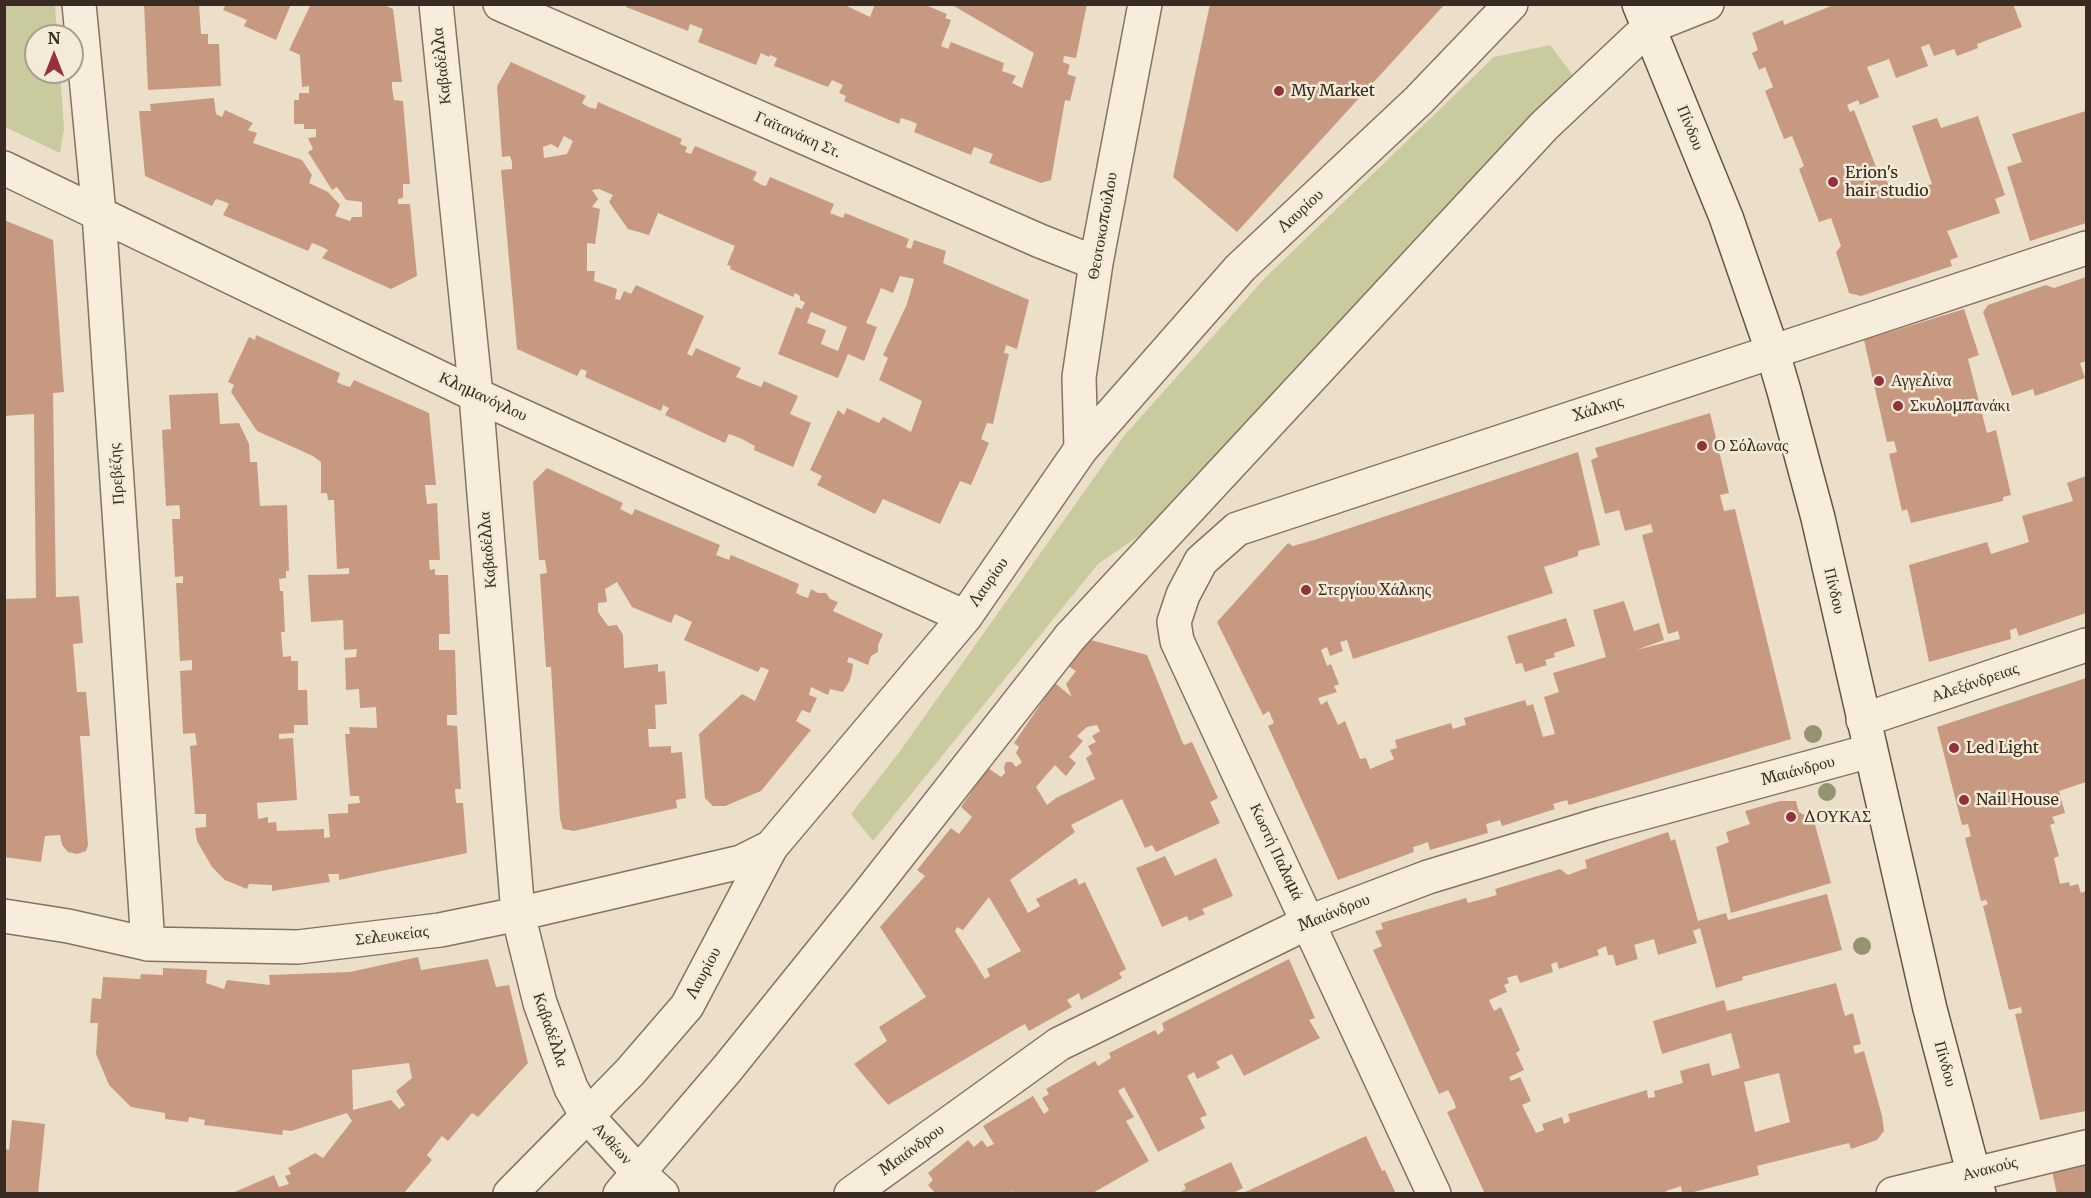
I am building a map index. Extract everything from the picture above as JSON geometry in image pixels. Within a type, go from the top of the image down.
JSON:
[{"type":"street","name":"Πρεβέζης","points":[[79,4],[99,213],[148,944]]},
{"type":"street","name":"Καβαδέλλα","points":[[436,4],[476,395],[518,914],[540,1003],[556,1053],[571,1088]]},
{"type":"street","name":"Γαϊτανάκη Στ.","points":[[500,4],[1029,236],[1096,263]]},
{"type":"street","name":"Θεοτοκοπούλου","points":[[1081,449],[1079,378],[1096,263],[1145,4]]},
{"type":"street","name":"Λαυρίου","points":[[510,1194],[630,1072],[687,1006],[771,847],[965,616],[1081,449],[1240,268],[1419,100],[1511,4]]},
{"type":"street","points":[[640,1187],[727,1069],[870,893],[1070,637],[1644,16],[1707,4]]},
{"type":"street","name":"Πίνδου","points":[[1644,16],[1726,217],[1773,350],[1818,518],[1930,1009],[1976,1183]]},
{"type":"street","name":"Κλημανόγλου","points":[[4,168],[476,395],[965,616]]},
{"type":"street","name":"Χάλκης","points":[[1177,641],[1174,621],[1183,595],[1201,561],[1237,529],[2086,248]]},
{"type":"street","name":"Κωστή Παλαμά","points":[[1177,641],[1434,1194]]},
{"type":"street","name":"Αλεξάνδρειας","points":[[1867,736],[2086,645]]},
{"type":"street","name":"Μαιάνδρου","points":[[851,1194],[1059,1044],[1309,922],[1428,877],[1580,831],[1867,736]]},
{"type":"street","name":"Σελευκείας","points":[[4,916],[68,926],[148,944],[298,947],[440,930],[518,914],[741,862],[771,847]]},
{"type":"street","name":"Ανθέων","points":[[571,1088],[587,1116],[640,1187]]},
{"type":"street","name":"Ανακούς","points":[[1893,1194],[1976,1183],[2086,1147]]},
{"type":"green space","points":[[5,4],[55,5],[56,24],[24,24],[24,84],[61,84],[64,129],[60,153],[5,127]]},
{"type":"green space","points":[[1550,45],[1589,97],[1216,483],[1098,564],[873,841],[851,814],[900,751],[1123,437],[1265,278],[1494,57]]},
{"type":"building","points":[[144,4],[199,4],[201,34],[208,34],[208,44],[219,44],[221,86],[148,90]]},
{"type":"building","points":[[226,4],[291,4],[276,40],[244,26],[247,20],[223,10]]},
{"type":"building","points":[[311,4],[382,4],[393,9],[402,82],[392,82],[392,88],[394,100],[403,101],[410,184],[403,184],[403,198],[398,199],[398,204],[410,204],[417,276],[391,289],[322,258],[328,250],[320,246],[312,243],[308,251],[223,215],[229,204],[223,201],[216,199],[212,206],[145,176],[139,111],[151,111],[150,104],[214,98],[216,114],[222,117],[225,110],[253,123],[248,130],[257,133],[253,143],[302,160],[312,175],[309,183],[328,192],[340,205],[335,216],[350,221],[352,217],[362,217],[362,202],[346,200],[337,187],[332,190],[308,152],[313,149],[308,138],[316,137],[316,129],[304,129],[304,124],[294,124],[294,100],[299,100],[299,93],[309,93],[309,86],[302,87],[300,55],[289,50]]},
{"type":"building","points":[[627,4],[843,4],[870,17],[875,4],[923,4],[947,14],[945,18],[951,20],[941,46],[948,49],[951,42],[1004,63],[1002,71],[1016,76],[1012,83],[1022,88],[1034,53],[954,4],[1087,4],[1076,58],[1064,56],[1063,62],[1070,65],[1067,74],[1076,77],[1070,101],[1065,100],[1051,180],[1041,183],[989,163],[993,154],[974,147],[971,155],[914,132],[917,124],[911,121],[901,118],[899,124],[844,101],[846,96],[839,93],[843,85],[832,80],[828,87],[774,66],[777,58],[761,53],[756,65],[698,42],[703,29],[690,24],[688,31],[626,7]]},
{"type":"building","name":"My Market","points":[[1210,4],[1445,4],[1237,232],[1173,177]]},
{"type":"building","points":[[1836,4],[2013,4],[2022,27],[1977,44],[1978,48],[1957,56],[1954,49],[1934,56],[1929,44],[1921,47],[1928,66],[1896,78],[1889,59],[1867,67],[1879,97],[1860,105],[1858,100],[1847,105],[1850,112],[1854,110],[1878,172],[1883,171],[1893,196],[1932,184],[1912,126],[1937,118],[1941,128],[1978,116],[2005,195],[1995,199],[2000,213],[1947,231],[1958,257],[1950,260],[1952,266],[1861,296],[1849,293],[1836,252],[1841,246],[1831,218],[1819,222],[1799,169],[1804,166],[1792,136],[1784,139],[1765,91],[1773,87],[1765,67],[1759,70],[1752,53],[1758,50],[1752,33],[1783,20],[1784,25]]},
{"type":"building","points":[[511,62],[586,96],[582,103],[588,107],[596,109],[598,102],[682,139],[680,144],[687,147],[685,152],[691,154],[695,146],[757,172],[753,180],[762,185],[766,186],[770,177],[834,204],[830,213],[843,218],[845,213],[909,239],[906,247],[911,249],[914,240],[946,251],[943,263],[1029,300],[1017,349],[1006,345],[1004,353],[1009,354],[993,424],[987,423],[981,439],[989,443],[971,485],[960,481],[940,524],[883,499],[875,514],[817,485],[822,476],[810,470],[838,410],[844,415],[847,408],[879,423],[883,417],[911,432],[922,401],[879,380],[888,358],[883,355],[907,304],[914,279],[900,276],[893,293],[881,288],[866,323],[877,327],[864,361],[848,354],[838,378],[778,354],[796,307],[802,309],[805,302],[800,300],[800,296],[795,293],[793,297],[730,269],[731,266],[727,265],[735,246],[658,213],[649,235],[628,229],[609,202],[613,195],[599,189],[592,190],[598,199],[592,207],[600,209],[595,244],[587,243],[587,271],[595,271],[594,281],[617,289],[615,299],[620,300],[624,291],[631,294],[636,285],[704,316],[687,354],[692,356],[696,348],[741,368],[736,377],[761,387],[764,381],[798,396],[790,414],[811,423],[793,467],[754,450],[755,446],[729,434],[725,443],[665,415],[669,408],[663,405],[661,411],[585,377],[587,371],[581,369],[577,376],[517,349],[501,170],[512,169],[512,162],[510,156],[502,157],[497,86]],"holes":[[[564,136],[573,141],[567,154],[544,158],[543,147],[551,144],[558,148]],[[811,312],[847,327],[838,351],[821,344],[826,330],[807,323]]]},
{"type":"building","points":[[2086,111],[2086,223],[2030,241],[2007,167],[2022,162],[2012,134]]},
{"type":"building","points":[[4,220],[53,240],[64,392],[53,393],[56,597],[79,596],[83,643],[73,644],[77,692],[86,692],[90,736],[80,736],[88,845],[86,851],[77,854],[68,852],[62,845],[60,835],[45,836],[41,862],[4,857],[4,599],[36,598],[34,414],[4,416]]},
{"type":"building","points":[[2086,277],[2086,361],[2080,363],[2085,378],[2035,396],[2033,389],[2012,396],[1983,312],[1988,305],[2046,285],[2054,288]]},
{"type":"building","points":[[1964,309],[1979,355],[1968,359],[1987,433],[1996,430],[2011,495],[2003,497],[2003,501],[1911,523],[1907,509],[1902,511],[1889,454],[1897,452],[1894,441],[1887,442],[1864,340]]},
{"type":"building","points":[[256,335],[340,373],[337,382],[343,385],[350,387],[354,380],[429,413],[436,485],[425,485],[427,504],[437,503],[440,560],[429,560],[430,570],[435,569],[435,575],[448,575],[450,634],[439,634],[439,650],[455,650],[457,715],[447,715],[447,725],[457,726],[461,789],[455,789],[456,803],[463,803],[467,853],[339,880],[339,874],[328,874],[330,882],[272,891],[272,885],[249,884],[247,889],[225,880],[212,867],[197,841],[195,828],[206,827],[206,814],[195,814],[190,746],[197,745],[195,733],[183,734],[180,671],[192,670],[192,660],[180,661],[176,583],[183,583],[183,576],[175,577],[172,519],[180,519],[180,510],[179,505],[166,506],[162,430],[171,429],[169,395],[218,393],[220,424],[239,423],[249,444],[250,462],[257,462],[260,506],[287,505],[289,571],[286,571],[286,578],[279,579],[280,591],[283,591],[285,632],[281,632],[283,657],[291,656],[291,661],[298,661],[298,690],[307,690],[308,725],[294,725],[294,733],[279,734],[279,739],[293,738],[297,800],[257,803],[258,819],[268,817],[268,823],[276,822],[277,831],[324,829],[324,838],[330,837],[328,814],[348,813],[348,804],[360,803],[359,796],[350,796],[345,734],[350,734],[349,727],[377,728],[376,707],[360,708],[359,689],[346,690],[345,658],[356,657],[357,649],[344,650],[343,620],[311,622],[308,575],[349,574],[349,568],[337,569],[334,500],[328,500],[327,493],[321,493],[321,462],[313,456],[257,431],[231,392],[234,385],[228,382],[249,337],[255,340]]},
{"type":"building","points":[[1710,413],[1729,493],[1720,495],[1724,511],[1735,509],[1791,739],[1569,805],[1567,800],[1553,804],[1555,809],[1502,826],[1500,820],[1486,824],[1488,833],[1430,850],[1428,842],[1413,847],[1414,852],[1338,880],[1268,726],[1274,723],[1269,711],[1263,715],[1217,622],[1288,543],[1293,546],[1314,540],[1578,452],[1600,545],[1578,551],[1578,556],[1544,567],[1553,593],[1353,659],[1347,640],[1340,642],[1343,651],[1330,656],[1327,647],[1321,650],[1327,666],[1331,664],[1339,684],[1334,686],[1337,692],[1318,698],[1321,705],[1327,701],[1338,725],[1345,721],[1360,759],[1366,758],[1370,769],[1394,759],[1390,750],[1397,748],[1395,740],[1451,723],[1453,729],[1466,725],[1464,718],[1525,700],[1527,706],[1533,704],[1543,737],[1555,734],[1544,697],[1559,692],[1553,673],[1606,657],[1593,610],[1624,601],[1634,631],[1659,623],[1664,640],[1636,650],[1680,639],[1678,631],[1668,634],[1642,535],[1653,532],[1651,524],[1625,531],[1619,510],[1605,514],[1591,460],[1598,457],[1595,448]]},
{"type":"building","points":[[547,468],[623,503],[620,509],[632,515],[635,509],[720,545],[716,555],[729,560],[731,555],[799,584],[796,593],[802,596],[808,598],[811,589],[818,593],[826,593],[830,599],[838,602],[833,611],[883,634],[878,645],[878,652],[871,656],[868,665],[849,657],[847,662],[853,664],[852,672],[843,692],[830,689],[828,695],[811,687],[809,695],[817,698],[810,713],[802,710],[796,721],[811,730],[761,791],[725,806],[713,806],[705,798],[699,734],[742,694],[755,701],[769,670],[761,667],[758,672],[684,640],[692,622],[675,614],[671,623],[632,607],[617,582],[605,589],[607,602],[598,603],[598,612],[608,626],[617,625],[623,635],[624,668],[658,664],[658,672],[665,671],[667,704],[655,705],[656,729],[648,729],[649,747],[671,746],[671,753],[682,752],[686,798],[676,800],[677,808],[574,831],[563,829],[560,819],[551,667],[546,667],[540,574],[547,573],[545,560],[539,560],[533,482]]},
{"type":"building","points":[[2086,476],[2086,613],[2019,636],[2016,628],[2010,630],[2011,639],[1929,662],[1909,565],[1987,542],[1991,554],[2029,542],[2022,516],[2073,501],[2067,483]]},
{"type":"building","points":[[1566,618],[1575,646],[1554,653],[1555,657],[1545,660],[1547,665],[1525,672],[1522,663],[1516,664],[1507,636]]},
{"type":"building","points":[[1087,639],[1147,655],[1182,741],[1184,745],[1192,742],[1218,798],[1210,802],[1220,823],[1156,852],[1152,845],[1145,848],[1122,799],[1071,825],[1075,832],[1010,880],[1028,913],[1040,906],[1036,899],[1076,878],[1079,885],[1085,882],[1126,969],[1119,973],[1122,978],[1081,1000],[1079,993],[1067,1000],[1072,1007],[1029,1031],[1025,1024],[888,1105],[854,1064],[887,1041],[879,1027],[926,997],[880,927],[925,876],[917,870],[951,828],[959,834],[972,817],[961,807],[988,768],[1001,777],[1005,773],[1006,762],[1012,762],[1016,767],[1022,762],[1016,753],[1019,747],[1014,743],[1055,683],[1072,697],[1066,684],[1076,671],[1068,666]],"holes":[[[1097,725],[1100,731],[1092,736],[1096,742],[1088,746],[1092,754],[1086,758],[1095,779],[1056,798],[1047,805],[1036,787],[1055,765],[1066,776],[1076,763],[1069,757],[1083,741],[1077,736],[1087,727]],[[989,897],[1021,951],[987,969],[990,976],[985,979],[955,931],[957,927],[963,930]]]},
{"type":"building","points":[[2086,678],[2086,782],[2059,791],[2065,813],[2052,817],[2055,823],[2050,825],[2059,856],[2054,858],[2060,884],[2069,882],[2070,886],[2078,884],[2081,893],[2086,891],[2086,1111],[2040,1120],[2015,1014],[2022,1013],[2021,1007],[2009,1010],[1983,906],[1988,904],[1986,900],[1981,901],[1965,838],[1971,836],[1968,824],[1962,825],[1937,727]]},
{"type":"building","points":[[1780,801],[1796,801],[1799,812],[1814,821],[1831,883],[1731,913],[1716,847],[1729,842],[1726,832],[1750,824],[1745,811]]},
{"type":"building","points":[[1668,832],[1671,841],[1675,839],[1698,921],[1726,913],[1728,920],[1827,894],[1842,950],[1742,977],[1743,980],[1716,988],[1700,928],[1693,931],[1697,943],[1658,955],[1654,939],[1634,945],[1638,959],[1616,966],[1613,955],[1608,955],[1606,946],[1597,950],[1599,955],[1559,969],[1557,962],[1551,964],[1553,972],[1520,983],[1517,975],[1507,978],[1509,983],[1504,985],[1507,992],[1489,1000],[1494,1011],[1501,1007],[1520,1050],[1516,1053],[1524,1070],[1509,1077],[1511,1081],[1520,1077],[1531,1101],[1522,1105],[1536,1133],[1544,1130],[1542,1124],[1562,1117],[1564,1124],[1570,1121],[1568,1114],[1647,1090],[1648,1098],[1655,1097],[1654,1091],[1683,1083],[1680,1071],[1709,1063],[1712,1076],[1740,1068],[1731,1033],[1662,1054],[1653,1021],[1724,1000],[1727,1011],[1836,983],[1845,1016],[1853,1013],[1861,1044],[1853,1046],[1855,1054],[1864,1051],[1882,1116],[1884,1131],[1877,1140],[1851,1149],[1849,1143],[1757,1166],[1759,1175],[1686,1194],[1682,1194],[1681,1186],[1666,1191],[1667,1194],[1485,1194],[1447,1112],[1456,1108],[1454,1102],[1448,1090],[1439,1094],[1373,950],[1382,946],[1375,931],[1383,929],[1381,923],[1466,898],[1468,903],[1497,895],[1495,889],[1560,869],[1568,875],[1587,868],[1585,860]],"holes":[[[1779,1073],[1790,1122],[1755,1132],[1744,1082]]]},
{"type":"building","points":[[1165,856],[1175,876],[1216,858],[1233,896],[1202,909],[1205,914],[1189,921],[1187,916],[1162,927],[1136,868]]},
{"type":"building","points":[[418,957],[421,970],[488,959],[496,987],[509,985],[528,1063],[478,1117],[472,1113],[448,1141],[442,1136],[427,1155],[432,1160],[403,1194],[230,1194],[274,1175],[279,1187],[289,1184],[285,1176],[291,1174],[288,1168],[315,1153],[323,1158],[352,1121],[347,1113],[291,1131],[283,1130],[282,1135],[204,1125],[205,1120],[189,1117],[188,1122],[165,1119],[165,1113],[131,1107],[109,1085],[96,1054],[98,1023],[90,1023],[92,998],[101,999],[103,977],[140,979],[141,974],[163,975],[163,968],[207,970],[206,983],[224,989],[227,980],[270,985],[269,975],[350,972]],"holes":[[[409,1063],[412,1078],[396,1091],[405,1105],[399,1109],[391,1100],[353,1110],[352,1070]]]},
{"type":"building","points":[[1289,959],[1315,1018],[1309,1020],[1320,1038],[1244,1076],[1232,1054],[1216,1062],[1220,1068],[1197,1079],[1194,1072],[1187,1076],[1207,1115],[1200,1118],[1205,1128],[1158,1152],[1124,1087],[1118,1091],[1134,1117],[1126,1121],[1149,1161],[1091,1194],[1015,1194],[1013,1191],[1010,1194],[936,1194],[928,1185],[933,1180],[928,1173],[968,1140],[974,1147],[982,1140],[987,1147],[994,1144],[983,1126],[1033,1096],[1044,1114],[1049,1110],[1042,1098],[1049,1094],[1046,1089],[1095,1061],[1098,1066],[1111,1058],[1109,1053],[1155,1030],[1158,1035],[1164,1030],[1162,1023]]},
{"type":"building","points":[[12,1120],[45,1124],[38,1194],[4,1194],[4,1149],[9,1150]]},
{"type":"building","points":[[1366,1136],[1382,1171],[1385,1170],[1396,1194],[1241,1194]]},
{"type":"building","points":[[1231,1162],[1243,1188],[1231,1194],[1177,1194],[1186,1189],[1184,1184]]},
{"type":"building","points":[[2086,1165],[2086,1194],[2057,1194],[2052,1171]]},
{"type":"place","name":"My Market","points":[[1279,91]]},
{"type":"place","name":"Erion's hair studio","points":[[1833,182]]},
{"type":"place","name":"Αγγελίνα","points":[[1879,381]]},
{"type":"place","name":"Σκυλομπανάκι","points":[[1898,406]]},
{"type":"place","name":"Ο Σόλωνας","points":[[1702,446]]},
{"type":"place","name":"Στεργίου Χάλκης","points":[[1306,590]]},
{"type":"place","name":"Led Light","points":[[1954,748]]},
{"type":"place","name":"Nail House","points":[[1964,800]]},
{"type":"place","name":"ΔΟΥΚΑΣ","points":[[1791,817]]}]
